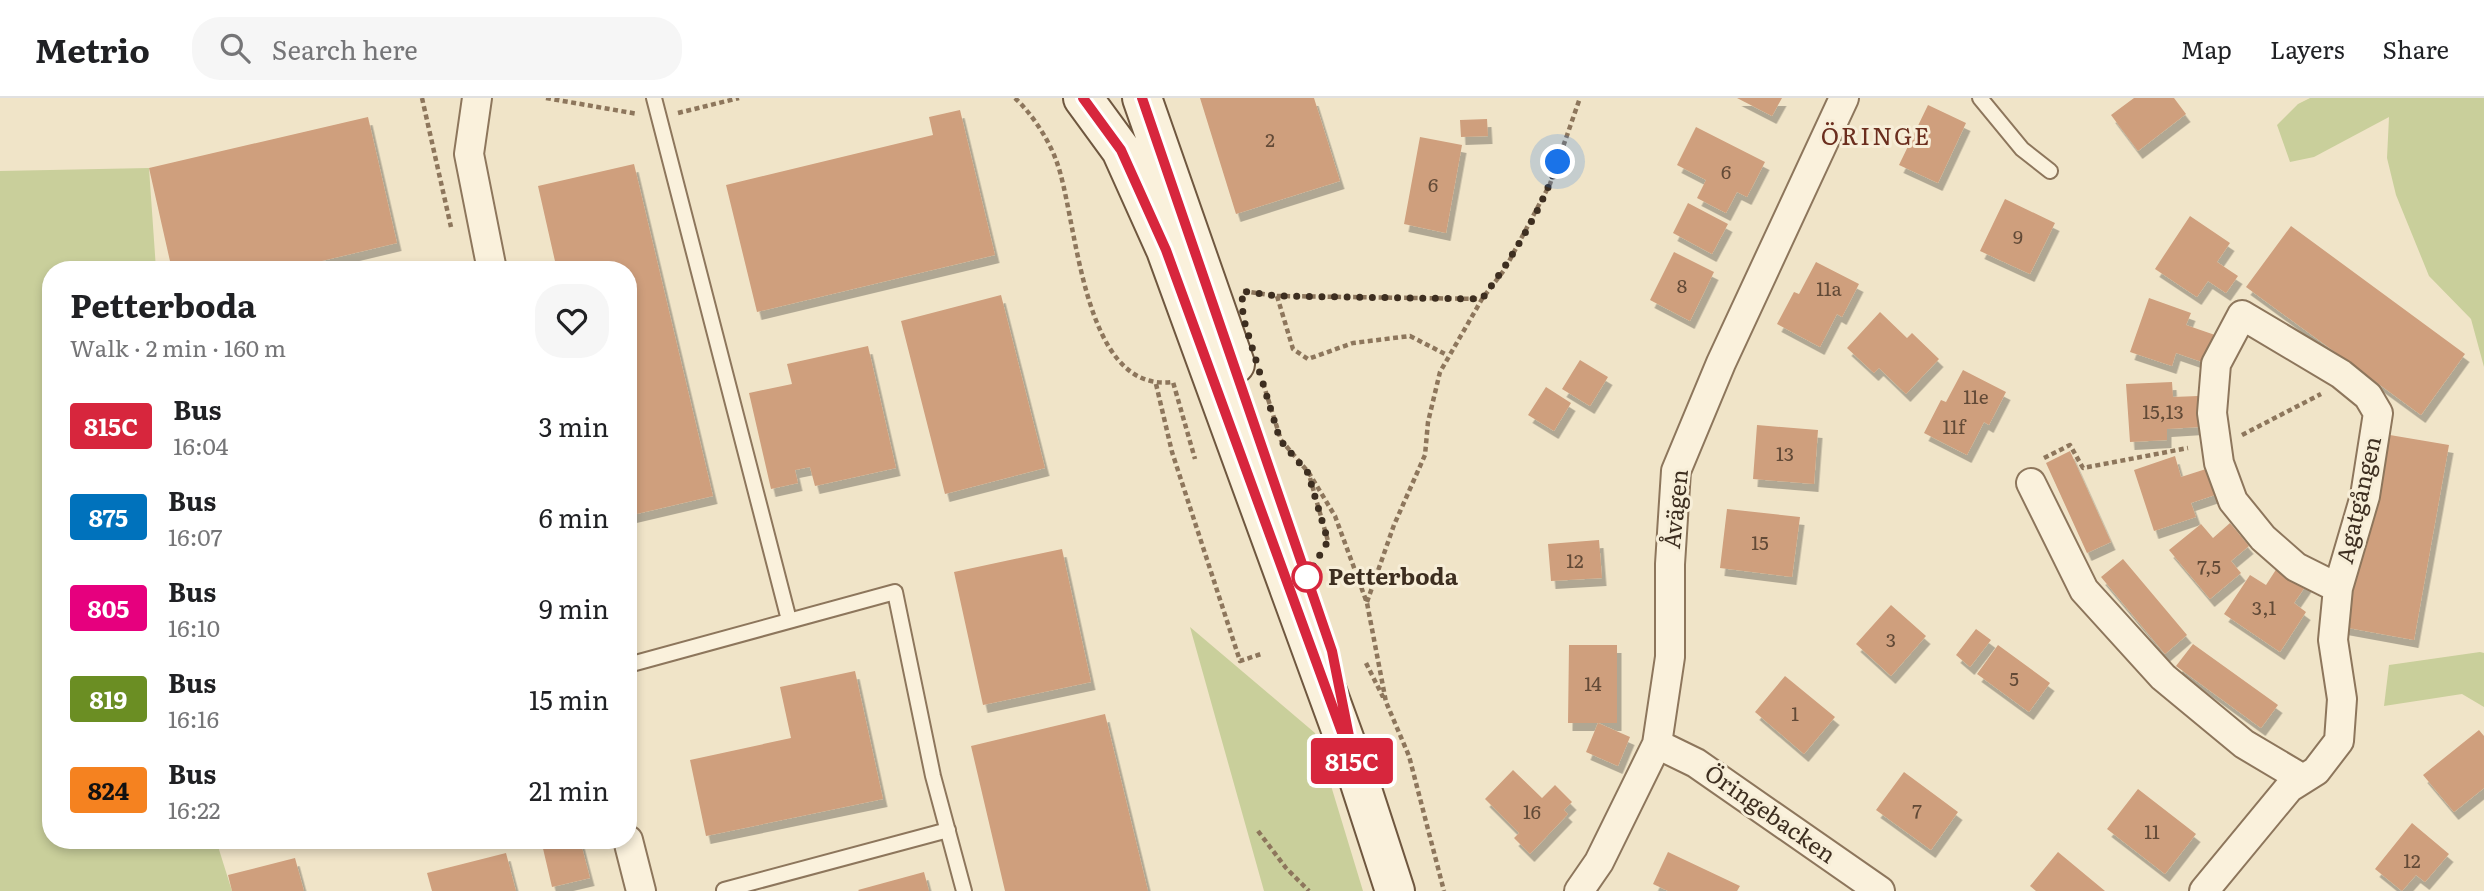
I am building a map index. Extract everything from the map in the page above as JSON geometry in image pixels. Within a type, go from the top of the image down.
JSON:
[{"type":"main road","points":[[1083,98],[1121,150],[1166,250],[1356,771],[1395,891]]},
{"type":"main road","points":[[1142,98],[1332,651],[1356,771]]},
{"type":"street","points":[[477,98],[469,154],[490,261]]},
{"type":"street","name":"Åvägen","points":[[1579,891],[1599,862],[1657,744],[1670,657],[1670,564],[1676,471],[1721,363],[1844,98]]},
{"type":"street","name":"Agatgången","points":[[2296,783],[2316,771],[2339,741],[2342,699],[2333,640],[2338,588],[2365,496],[2378,413],[2368,396],[2341,373],[2242,314],[2216,364],[2212,413],[2215,449],[2233,501],[2263,538],[2296,567],[2338,588]]},
{"type":"street","points":[[2031,483],[2084,590],[2163,677],[2296,783],[2204,891]]},
{"type":"street","name":"Öringebacken","points":[[1657,744],[1696,762],[1880,891]]},
{"type":"street","points":[[630,849],[641,891]]},
{"type":"lane","points":[[654,98],[789,620]]},
{"type":"lane","points":[[1980,98],[2022,149],[2050,171]]},
{"type":"lane","points":[[637,662],[895,592],[964,891]]},
{"type":"lane","points":[[724,890],[948,830]]},
{"type":"path","points":[[422,98],[453,235]]},
{"type":"path","points":[[1015,98],[1026,108],[1056,159],[1086,293],[1095,320],[1124,364],[1156,384],[1173,382],[1195,459]]},
{"type":"path","points":[[1367,603],[1394,525],[1425,455],[1428,422],[1447,355],[1482,299],[1505,269],[1550,184],[1580,98]]},
{"type":"path","points":[[1237,278],[1242,291],[1242,304]]},
{"type":"path","points":[[1242,291],[1277,296],[1482,299]]},
{"type":"path","points":[[1277,296],[1293,349],[1308,359],[1353,343],[1410,336],[1447,355]]},
{"type":"path","points":[[2031,483],[2042,459],[2070,445],[2082,468],[2182,447],[2215,449],[2335,386],[2341,373]]},
{"type":"path","points":[[1262,379],[1280,440],[1308,473],[1335,516],[1367,603],[1386,702]]},
{"type":"path","points":[[1156,384],[1172,452],[1240,661],[1261,654]]},
{"type":"path","points":[[1308,473],[1328,541]]},
{"type":"path","points":[[1366,663],[1409,756],[1444,891]]},
{"type":"path","points":[[1258,831],[1286,868],[1309,891]]},
{"type":"green space","points":[[2310,98],[2484,98],[2484,367],[2471,319],[2429,276],[2396,195],[2387,158],[2389,117],[2314,157],[2290,162],[2277,125],[2298,104]]},
{"type":"green space","points":[[149,168],[155,261],[42,261],[42,849],[219,849],[232,891],[0,891],[0,171]]},
{"type":"green space","points":[[1190,627],[1315,733],[1363,891],[1264,891]]},
{"type":"green space","points":[[2484,653],[2484,707],[2462,694],[2384,706],[2389,665]]},
{"type":"building","points":[[1200,98],[1314,98],[1340,181],[1236,214]]},
{"type":"building","points":[[1737,98],[1782,98],[1772,116]]},
{"type":"building","points":[[2134,98],[2174,98],[2186,114],[2138,151],[2111,115]]},
{"type":"building","points":[[1928,105],[1966,123],[1938,183],[1899,165]]},
{"type":"building","points":[[960,110],[995,255],[757,312],[726,185],[933,135],[929,117]]},
{"type":"building","points":[[368,117],[397,243],[322,261],[170,261],[149,168]]},
{"type":"building","points":[[1487,119],[1488,136],[1461,137],[1460,120]]},
{"type":"building","points":[[1696,127],[1765,162],[1747,197],[1737,192],[1726,213],[1697,198],[1706,180],[1677,165]]},
{"type":"building","points":[[1420,137],[1462,145],[1446,233],[1404,224]]},
{"type":"building","points":[[634,164],[713,496],[637,514],[637,261],[555,261],[538,186]]},
{"type":"building","points":[[2005,199],[2055,223],[2030,274],[1980,251]]},
{"type":"building","points":[[1688,203],[1728,224],[1712,254],[1673,233]]},
{"type":"building","points":[[2190,216],[2230,243],[2217,262],[2238,276],[2226,293],[2208,281],[2197,297],[2155,269]]},
{"type":"building","points":[[2291,226],[2465,354],[2421,415],[2246,287]]},
{"type":"building","points":[[1674,252],[1714,272],[1690,321],[1650,300]]},
{"type":"building","points":[[1816,262],[1859,284],[1842,317],[1837,314],[1820,347],[1777,324],[1794,292],[1799,294]]},
{"type":"building","points":[[1001,295],[1045,468],[945,494],[901,321]]},
{"type":"building","points":[[2149,298],[2191,313],[2186,325],[2215,335],[2205,363],[2176,353],[2172,366],[2130,352]]},
{"type":"building","points":[[1880,312],[1907,338],[1912,333],[1939,359],[1906,394],[1879,368],[1874,373],[1847,348]]},
{"type":"building","points":[[868,346],[896,468],[815,486],[810,467],[795,470],[798,483],[771,489],[749,393],[792,384],[787,364]]},
{"type":"building","points":[[1580,360],[1608,377],[1590,406],[1562,389]]},
{"type":"building","points":[[1963,370],[2006,392],[1989,425],[1984,422],[1967,455],[1924,433],[1941,400],[1946,402]]},
{"type":"building","points":[[2172,382],[2173,397],[2198,396],[2199,427],[2167,429],[2167,440],[2130,442],[2126,384]]},
{"type":"building","points":[[1546,387],[1571,403],[1554,431],[1528,415]]},
{"type":"building","points":[[1757,425],[1818,430],[1814,484],[1753,479]]},
{"type":"building","points":[[2378,433],[2449,445],[2414,640],[2343,627]]},
{"type":"building","points":[[2070,451],[2111,542],[2087,553],[2046,463]]},
{"type":"building","points":[[2175,456],[2181,477],[2206,469],[2215,495],[2191,503],[2196,517],[2154,531],[2134,470]]},
{"type":"building","points":[[1727,509],[1800,517],[1792,577],[1720,568]]},
{"type":"building","points":[[2230,523],[2249,546],[2231,561],[2241,573],[2210,599],[2169,550],[2201,524],[2213,538]]},
{"type":"building","points":[[1599,540],[1602,578],[1551,581],[1548,544]]},
{"type":"building","points":[[1062,549],[1091,682],[983,705],[954,572]]},
{"type":"building","points":[[2123,559],[2187,635],[2165,654],[2101,577]]},
{"type":"building","points":[[2279,565],[2307,584],[2294,603],[2306,612],[2280,652],[2224,614],[2250,575],[2266,585]]},
{"type":"building","points":[[1891,605],[1926,636],[1891,676],[1856,644]]},
{"type":"building","points":[[1976,629],[1991,640],[1970,667],[1956,655]]},
{"type":"building","points":[[2193,644],[2278,705],[2261,728],[2176,666]]},
{"type":"building","points":[[1569,645],[1617,645],[1617,723],[1568,723]]},
{"type":"building","points":[[1998,645],[2050,683],[2029,712],[1977,674]]},
{"type":"building","points":[[855,671],[883,799],[706,836],[690,760],[791,738],[780,687]]},
{"type":"building","points":[[1785,676],[1835,717],[1804,754],[1755,712]]},
{"type":"building","points":[[1105,714],[1148,891],[1005,891],[971,746]]},
{"type":"building","points":[[1598,723],[1630,737],[1618,766],[1586,752]]},
{"type":"building","points":[[2479,730],[2484,736],[2484,788],[2454,812],[2423,775]]},
{"type":"building","points":[[1513,770],[1542,798],[1555,785],[1572,802],[1564,810],[1568,814],[1530,854],[1514,838],[1519,833],[1485,799]]},
{"type":"building","points":[[1904,772],[1958,812],[1931,850],[1876,810]]},
{"type":"building","points":[[2138,789],[2196,834],[2165,874],[2107,829]]},
{"type":"building","points":[[2412,823],[2449,854],[2425,882],[2416,875],[2402,891],[2375,869]]},
{"type":"building","points":[[543,849],[582,849],[590,878],[552,887]]},
{"type":"building","points":[[1668,852],[1740,886],[1737,891],[1668,891],[1653,884]]},
{"type":"building","points":[[2058,852],[2105,891],[2036,891],[2030,886]]},
{"type":"building","points":[[506,853],[516,891],[432,891],[427,873]]},
{"type":"building","points":[[295,858],[304,891],[232,891],[228,875]]},
{"type":"building","points":[[924,872],[929,891],[858,890]]},
{"type":"bus line","name":"815C","points":[[1083,98],[1121,150],[1166,250],[1356,771],[1332,651],[1142,98]]},
{"type":"place","name":"Petterboda","points":[[1307,577]]},
{"type":"district","name":"ÖRINGE","points":[[1876,137]]},
{"type":"route","points":[[1307,577],[1328,541],[1308,473],[1280,440],[1243,317],[1242,291],[1277,296],[1482,299],[1505,269],[1550,184],[1558,162]]}]
